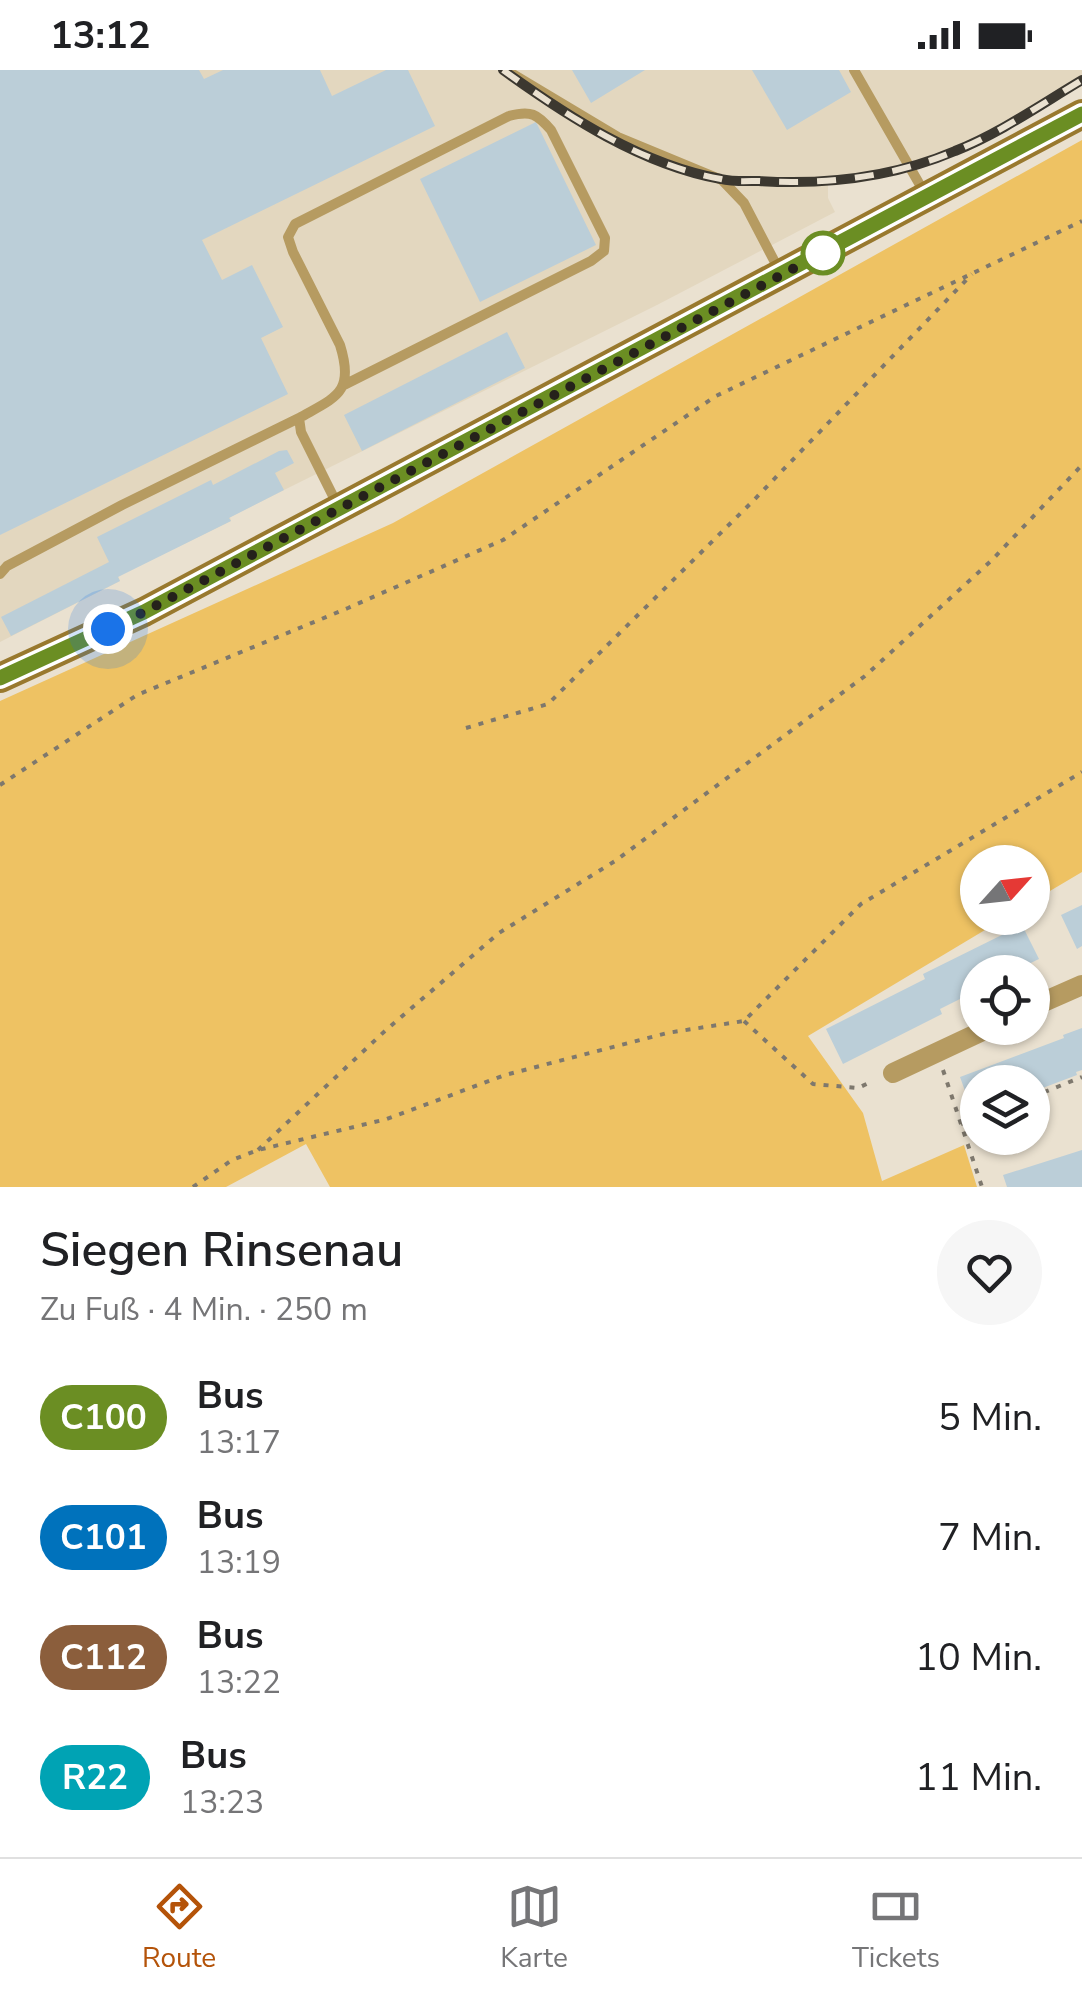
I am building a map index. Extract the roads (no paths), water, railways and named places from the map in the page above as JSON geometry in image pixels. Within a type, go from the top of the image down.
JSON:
[{"type":"main road","points":[[0,678],[144,612],[1082,114]]},
{"type":"street","points":[[1050,1000],[1082,985]]},
{"type":"street","points":[[892,1073],[960,1041]]},
{"type":"lane","points":[[506,70],[618,137],[722,180],[744,202],[782,275]]},
{"type":"lane","points":[[854,70],[927,197]]},
{"type":"lane","points":[[0,574],[7,566],[122,505],[337,397],[344,385],[345,360],[293,252],[288,237],[295,224],[509,116],[524,112],[540,117],[551,130],[604,238],[604,251],[590,262],[344,385]]},
{"type":"lane","points":[[299,418],[301,432],[340,509]]},
{"type":"railway","points":[[503,70],[579,121],[663,163],[726,180],[784,182],[859,177],[932,160],[988,136],[1082,80]]}]
